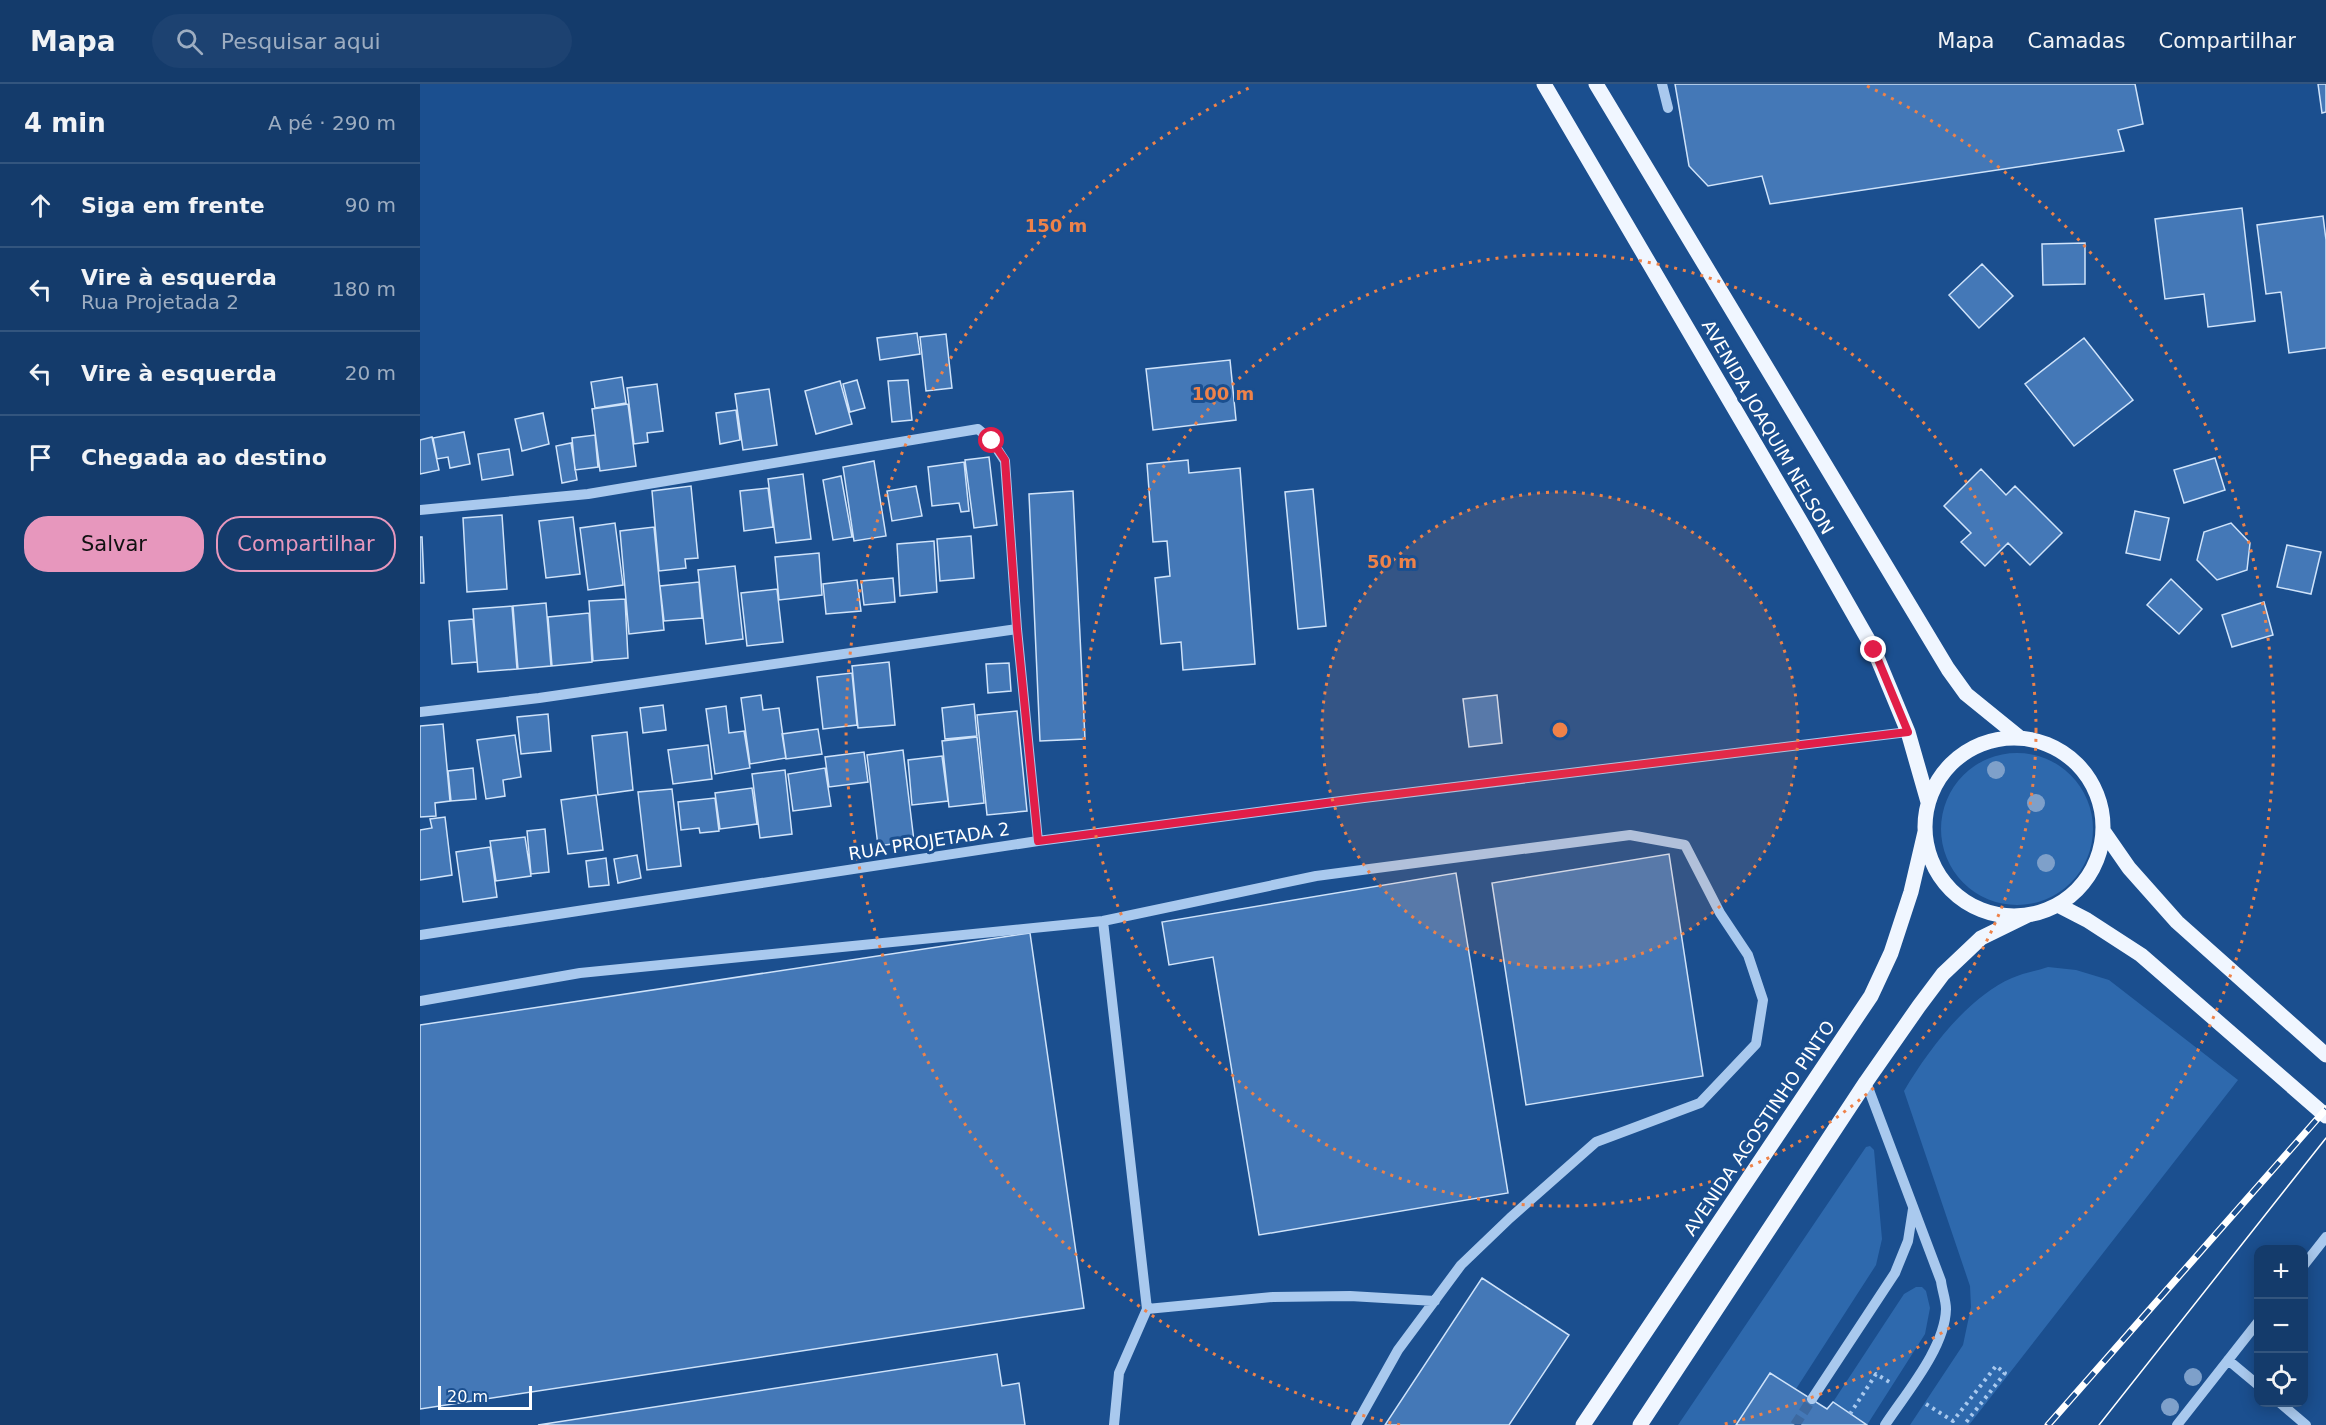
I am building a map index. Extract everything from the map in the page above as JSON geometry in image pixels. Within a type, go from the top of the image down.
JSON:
[{"type":"main road","name":"AVENIDA JOAQUIM NELSON","points":[[1544,84],[1874,650],[1908,732],[1928,802]]},
{"type":"main road","name":"AVENIDA JOAQUIM NELSON","points":[[1596,84],[1948,669],[1966,694],[2019,737]]},
{"type":"main road","points":[[1640,1425],[1866,1082],[1943,974],[1981,938],[2028,915],[2058,905],[2081,886],[2097,861],[2104,832],[2101,804],[2090,778],[2071,757],[2046,743],[2019,737],[1989,741],[1962,754],[1941,775],[1928,802],[1925,832],[1931,861],[1947,887],[1970,905],[1998,915],[2028,915]]},
{"type":"main road","name":"AVENIDA AGOSTINHO PINTO","points":[[1582,1425],[1870,996],[1892,953],[1911,892],[1925,832]]},
{"type":"main road","points":[[2104,832],[2130,868],[2177,922],[2326,1055]]},
{"type":"main road","points":[[2058,905],[2087,920],[2141,955],[2326,1116]]},
{"type":"street","points":[[1662,84],[1668,108]]},
{"type":"street","points":[[420,510],[588,494],[978,429],[992,441],[1005,460],[1017,629],[1038,841]]},
{"type":"street","points":[[420,712],[539,698],[1017,629]]},
{"type":"street","name":"RUA PROJETADA 2","points":[[420,935],[1038,841],[1388,795],[1908,732]]},
{"type":"street","points":[[420,1001],[580,974],[1103,921],[1316,876],[1630,835],[1685,845],[1720,913],[1748,955],[1763,1000],[1756,1044],[1700,1103],[1596,1142],[1510,1218],[1461,1265],[1398,1350],[1356,1425]]},
{"type":"street","points":[[1103,921],[1147,1309],[1119,1373],[1114,1425]]},
{"type":"street","points":[[1866,1082],[1941,1281],[1946,1308],[1943,1329],[1934,1349],[1885,1425]]},
{"type":"street","points":[[1812,1400],[1895,1273],[1908,1241],[1913,1207]]},
{"type":"street","points":[[2308,1260],[2326,1237]]},
{"type":"street","points":[[1147,1309],[1273,1297],[1350,1296],[1435,1301]]},
{"type":"street","points":[[2177,1425],[2254,1328]]},
{"type":"street","points":[[2228,1360],[2254,1381]]},
{"type":"street","points":[[2285,1407],[2306,1425]]},
{"type":"path","points":[[1953,1421],[1996,1366],[2005,1373],[1964,1425]]},
{"type":"shaded area","points":[[2017,753],[2032,754],[2046,759],[2071,775],[2087,800],[2092,814],[2092,844],[2087,858],[2071,883],[2046,899],[2032,904],[2017,905],[2002,904],[1988,899],[1963,883],[1947,858],[1942,844],[1941,829],[1942,814],[1947,800],[1963,775],[1988,759],[2002,754]]},
{"type":"shaded area","points":[[2048,967],[2076,970],[2109,980],[2238,1080],[1969,1425],[1910,1425],[1963,1345],[1971,1307],[1970,1286],[1904,1091],[1950,1026],[1980,998],[2012,978]]},
{"type":"shaded area","points":[[1870,1146],[1874,1150],[1882,1239],[1876,1265],[1796,1389],[1770,1373],[1736,1425],[1678,1425],[1866,1147]]},
{"type":"shaded area","points":[[1916,1287],[1922,1287],[1926,1291],[1930,1308],[1925,1334],[1867,1425],[1833,1402],[1904,1294]]},
{"type":"building","points":[[1675,84],[2135,84],[2143,124],[2118,130],[2124,151],[1770,204],[1762,176],[1708,186],[1689,166]]},
{"type":"building","points":[[2318,84],[2326,84],[2326,112],[2322,113]]},
{"type":"building","points":[[2242,208],[2255,321],[2208,327],[2204,294],[2165,299],[2155,219]]},
{"type":"building","points":[[2323,216],[2326,240],[2326,348],[2289,353],[2281,292],[2266,294],[2257,225]]},
{"type":"building","points":[[2085,243],[2085,284],[2043,285],[2042,244]]},
{"type":"building","points":[[1982,264],[2013,296],[1979,328],[1949,295]]},
{"type":"building","points":[[917,333],[920,354],[880,360],[877,338]]},
{"type":"building","points":[[946,334],[952,388],[926,391],[920,337]]},
{"type":"building","points":[[2084,338],[2133,400],[2074,446],[2025,384]]},
{"type":"building","points":[[1230,360],[1236,420],[1153,430],[1146,369]]},
{"type":"building","points":[[622,377],[626,403],[595,408],[591,382]]},
{"type":"building","points":[[857,380],[865,408],[850,412],[843,384]]},
{"type":"building","points":[[908,380],[912,420],[892,422],[888,381]]},
{"type":"building","points":[[840,381],[852,424],[816,434],[805,391]]},
{"type":"building","points":[[657,384],[663,431],[647,433],[648,442],[634,444],[627,388]]},
{"type":"building","points":[[769,389],[777,445],[743,450],[735,394]]},
{"type":"building","points":[[628,404],[636,466],[600,471],[592,409]]},
{"type":"building","points":[[736,410],[740,440],[720,444],[716,413]]},
{"type":"building","points":[[543,413],[549,444],[522,451],[515,419]]},
{"type":"building","points":[[464,432],[470,464],[450,468],[448,457],[437,459],[433,438]]},
{"type":"building","points":[[595,435],[598,467],[575,470],[572,438]]},
{"type":"building","points":[[432,437],[439,470],[420,474],[420,440]]},
{"type":"building","points":[[571,443],[577,480],[562,483],[556,446]]},
{"type":"building","points":[[509,449],[513,475],[482,480],[478,454]]},
{"type":"building","points":[[989,457],[997,525],[974,528],[965,460]]},
{"type":"building","points":[[2215,458],[2225,490],[2184,503],[2174,470]]},
{"type":"building","points":[[1188,460],[1189,473],[1240,468],[1255,664],[1183,670],[1181,642],[1161,644],[1155,578],[1170,576],[1167,541],[1153,542],[1147,464]]},
{"type":"building","points":[[874,461],[886,536],[854,541],[843,467]]},
{"type":"building","points":[[964,462],[969,511],[961,512],[959,503],[932,506],[928,467]]},
{"type":"building","points":[[1981,469],[2006,495],[2015,486],[2062,533],[2030,565],[2008,543],[1985,566],[1961,542],[1971,533],[1944,506]]},
{"type":"building","points":[[803,474],[811,539],[776,543],[768,479]]},
{"type":"building","points":[[841,476],[852,537],[833,540],[823,480]]},
{"type":"building","points":[[691,486],[698,558],[685,559],[686,568],[659,571],[652,491]]},
{"type":"building","points":[[916,486],[922,516],[892,521],[887,491]]},
{"type":"building","points":[[768,488],[773,527],[744,531],[740,491]]},
{"type":"building","points":[[1313,489],[1326,626],[1298,629],[1285,492]]},
{"type":"building","points":[[1073,491],[1085,739],[1040,741],[1029,494]]},
{"type":"building","points":[[2135,511],[2169,518],[2160,560],[2126,553]]},
{"type":"building","points":[[502,515],[507,589],[467,592],[463,518]]},
{"type":"building","points":[[573,517],[580,574],[546,578],[539,521]]},
{"type":"building","points":[[615,523],[623,585],[588,590],[580,528]]},
{"type":"building","points":[[2231,523],[2250,543],[2247,570],[2217,580],[2197,560],[2204,532]]},
{"type":"building","points":[[654,527],[664,630],[629,634],[620,531]]},
{"type":"building","points":[[971,536],[974,578],[940,581],[937,539]]},
{"type":"building","points":[[420,537],[422,537],[424,583],[420,583]]},
{"type":"building","points":[[934,541],[937,592],[900,596],[897,544]]},
{"type":"building","points":[[2287,545],[2321,552],[2311,594],[2277,587]]},
{"type":"building","points":[[819,553],[822,595],[779,600],[775,557]]},
{"type":"building","points":[[735,566],[743,639],[706,644],[698,570]]},
{"type":"building","points":[[893,578],[895,602],[864,605],[861,581]]},
{"type":"building","points":[[2171,579],[2202,609],[2179,634],[2147,605]]},
{"type":"building","points":[[857,580],[861,611],[826,614],[823,584]]},
{"type":"building","points":[[699,582],[702,618],[664,621],[660,586]]},
{"type":"building","points":[[777,589],[783,642],[747,646],[741,593]]},
{"type":"building","points":[[625,599],[628,658],[593,661],[589,601]]},
{"type":"building","points":[[2264,602],[2273,635],[2232,647],[2222,615]]},
{"type":"building","points":[[546,603],[551,666],[518,669],[513,606]]},
{"type":"building","points":[[512,606],[517,669],[478,672],[473,609]]},
{"type":"building","points":[[589,613],[592,662],[552,666],[548,617]]},
{"type":"building","points":[[473,619],[477,662],[452,664],[449,621]]},
{"type":"building","points":[[889,662],[895,725],[858,728],[852,666]]},
{"type":"building","points":[[1009,663],[1011,691],[988,693],[986,664]]},
{"type":"building","points":[[852,673],[857,725],[823,729],[817,677]]},
{"type":"building","points":[[761,695],[763,710],[779,708],[786,758],[750,764],[741,698]]},
{"type":"building","points":[[1497,695],[1502,743],[1469,747],[1463,699]]},
{"type":"building","points":[[974,704],[977,736],[945,739],[942,708]]},
{"type":"building","points":[[663,705],[666,730],[643,733],[640,708]]},
{"type":"building","points":[[726,706],[729,733],[744,731],[750,768],[715,774],[706,709]]},
{"type":"building","points":[[1017,711],[1027,811],[987,815],[977,715]]},
{"type":"building","points":[[548,714],[551,751],[521,754],[517,717]]},
{"type":"building","points":[[443,724],[450,801],[435,803],[436,816],[420,817],[420,726]]},
{"type":"building","points":[[818,729],[822,754],[786,759],[782,734]]},
{"type":"building","points":[[627,732],[633,790],[598,795],[592,736]]},
{"type":"building","points":[[515,735],[521,777],[503,780],[505,796],[486,799],[477,740]]},
{"type":"building","points":[[977,737],[984,803],[949,807],[942,741]]},
{"type":"building","points":[[708,745],[712,779],[673,784],[668,750]]},
{"type":"building","points":[[903,750],[914,841],[878,846],[867,755]]},
{"type":"building","points":[[864,752],[868,782],[829,787],[825,757]]},
{"type":"building","points":[[942,756],[948,801],[912,805],[908,760]]},
{"type":"building","points":[[473,768],[476,799],[451,801],[448,771]]},
{"type":"building","points":[[825,768],[831,806],[793,811],[788,774]]},
{"type":"building","points":[[785,770],[792,834],[760,838],[752,774]]},
{"type":"building","points":[[752,788],[757,824],[720,829],[715,793]]},
{"type":"building","points":[[672,789],[681,866],[647,870],[638,792]]},
{"type":"building","points":[[596,795],[603,850],[568,854],[561,800]]},
{"type":"building","points":[[715,798],[719,831],[700,833],[699,828],[681,830],[678,802]]},
{"type":"building","points":[[445,817],[452,875],[420,880],[420,830],[432,828],[430,819]]},
{"type":"building","points":[[545,829],[549,872],[531,874],[527,831]]},
{"type":"building","points":[[525,837],[531,876],[496,881],[490,841]]},
{"type":"building","points":[[490,847],[497,897],[463,902],[456,852]]},
{"type":"building","points":[[1669,854],[1703,1076],[1526,1105],[1492,883]]},
{"type":"building","points":[[637,855],[641,878],[618,883],[614,859]]},
{"type":"building","points":[[606,858],[609,885],[589,887],[586,861]]},
{"type":"building","points":[[1456,873],[1508,1193],[1259,1235],[1213,957],[1169,965],[1162,922]]},
{"type":"building","points":[[1030,933],[1084,1308],[420,1409],[420,1025]]},
{"type":"building","points":[[1482,1278],[1569,1335],[1509,1425],[1385,1425]]},
{"type":"building","points":[[997,1354],[1002,1386],[1019,1383],[1025,1425],[538,1425]]},
{"type":"building","points":[[1770,1373],[1827,1409],[1833,1402],[1867,1425],[1736,1425]]},
{"type":"tunnel","points":[[1795,1425],[1812,1399]]},
{"type":"tram line","points":[[2099,1425],[2326,1138]]},
{"type":"railway","points":[[2048,1425],[2326,1109]]},
{"type":"route","points":[[992,441],[1005,460],[1017,629],[1038,841],[1364,798],[1908,732],[1874,650]]}]
